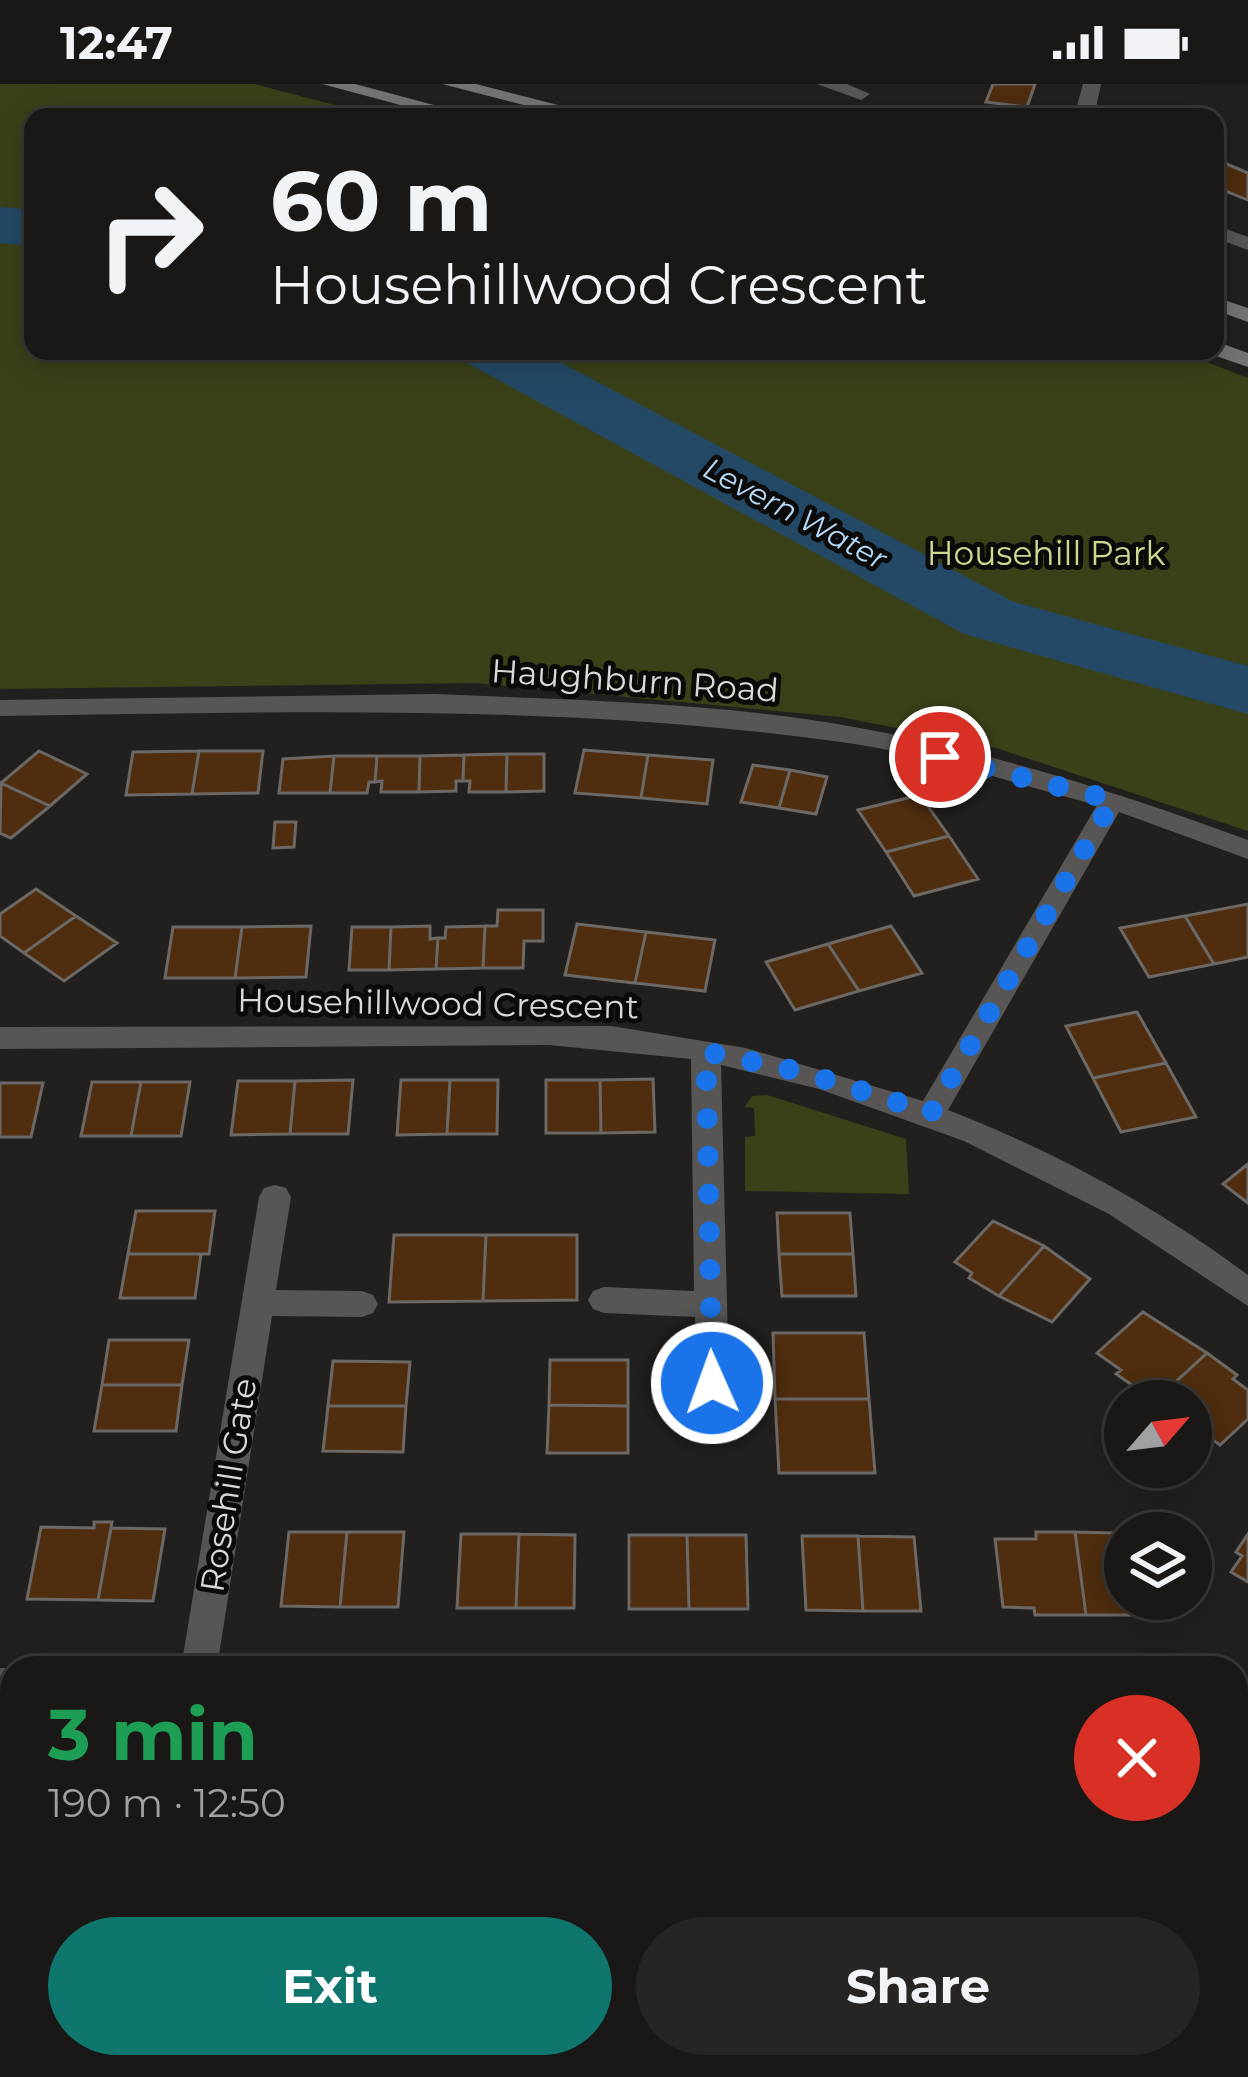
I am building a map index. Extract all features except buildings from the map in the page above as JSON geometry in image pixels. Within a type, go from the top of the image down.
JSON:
[{"type":"main road","points":[[331,84],[431,108]]},
{"type":"main road","points":[[451,84],[556,108]]},
{"type":"street","points":[[826,84],[863,89]]},
{"type":"street","name":"Haughburn Road","points":[[0,708],[435,702],[618,710],[854,735],[1113,800],[1248,850]]},
{"type":"street","points":[[931,1113],[1113,800]]},
{"type":"street","name":"Househillwood Crescent","points":[[0,1038],[542,1035],[667,1043],[802,1072],[931,1113],[1195,1250],[1248,1293]]},
{"type":"street","points":[[706,1052],[713,1423]]},
{"type":"street","name":"Rosehill Gate","points":[[201,1656],[275,1197]]},
{"type":"street","points":[[604,1300],[709,1304]]},
{"type":"street","points":[[257,1303],[362,1304]]},
{"type":"green space","name":"Househill Park","points":[[0,84],[254,84],[346,108],[24,108],[24,360],[1201,360],[1248,378],[1248,831],[996,748],[841,717],[476,683],[0,689]]},
{"type":"green space","points":[[767,1095],[906,1139],[909,1194],[745,1191],[745,1137],[755,1136],[754,1108],[745,1107],[752,1096]]},
{"type":"waterway","name":"Levern Water","points":[[0,225],[24,227]]},
{"type":"waterway","name":"Levern Water","points":[[508,360],[989,618],[1248,690]]},
{"type":"route","points":[[712,1383],[706,1052],[802,1072],[931,1113],[1113,800],[940,757]]}]
